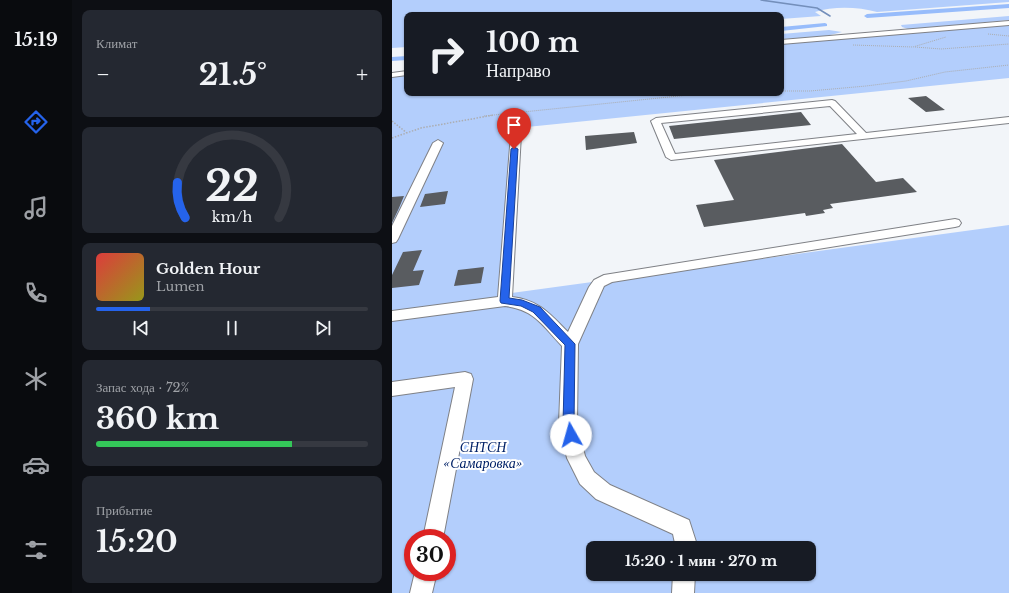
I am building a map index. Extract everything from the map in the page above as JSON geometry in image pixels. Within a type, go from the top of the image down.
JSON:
[{"type":"street","points":[[784,42],[1009,23]]},
{"type":"street","points":[[392,75],[404,73]]},
{"type":"street","points":[[863,136],[832,103],[656,121],[671,157],[863,136],[1009,120]]},
{"type":"street","points":[[505,301],[516,134]]},
{"type":"street","points":[[392,239],[438,143]]},
{"type":"street","points":[[685,541],[682,527],[603,492],[587,478],[576,458],[568,424],[570,344],[594,290],[599,283],[609,278],[955,223]]},
{"type":"street","points":[[392,316],[505,301],[522,303],[537,310],[570,344]]},
{"type":"street","points":[[392,389],[465,379],[435,529]]},
{"type":"street","points":[[421,593],[424,581]]},
{"type":"street","points":[[683,593],[684,581]]},
{"type":"path","points":[[913,47],[946,38],[953,28]]},
{"type":"path","points":[[852,45],[941,49],[1009,44]]},
{"type":"path","points":[[784,91],[810,91],[866,86],[906,81],[945,72],[1009,65]]},
{"type":"path","points":[[392,138],[421,128],[477,117],[679,96]]},
{"type":"path","points":[[392,121],[407,133]]},
{"type":"green space","points":[[392,0],[1009,0],[1009,2],[877,12],[854,8],[838,8],[815,12],[821,16],[784,19],[784,12],[404,12],[404,47],[392,48]]},
{"type":"green space","points":[[1009,16],[1009,20],[941,27],[908,29],[902,27],[901,25]]},
{"type":"green space","name":"СНТСН «Самаровка»","points":[[1009,25],[1009,78],[517,128],[504,294],[1009,225],[1009,593],[392,593],[392,77],[404,76],[404,96],[784,96],[784,44]]},
{"type":"green space","points":[[829,30],[842,32],[822,37],[784,39],[784,34]]},
{"type":"building","points":[[926,96],[945,110],[926,112],[908,98]]},
{"type":"building","points":[[801,112],[811,125],[674,139],[669,126]]},
{"type":"building","points":[[634,132],[637,143],[586,150],[585,136]]},
{"type":"building","points":[[842,144],[876,182],[903,178],[917,192],[830,204],[833,208],[823,210],[825,213],[806,216],[805,213],[704,227],[696,205],[734,200],[714,160]]},
{"type":"building","points":[[448,191],[445,204],[420,207],[425,194]]},
{"type":"building","points":[[404,196],[399,208],[392,223],[392,197]]},
{"type":"building","points":[[422,250],[413,271],[424,270],[419,285],[392,288],[392,275],[403,252]]},
{"type":"building","points":[[484,267],[481,283],[454,286],[458,270]]},
{"type":"waterway","points":[[761,0],[817,8],[830,16]]},
{"type":"waterway","points":[[867,16],[1009,6]]},
{"type":"waterway","points":[[784,29],[825,25]]},
{"type":"waterway","points":[[392,59],[404,58]]},
{"type":"route","points":[[514,149],[505,301],[522,303],[537,310],[570,344],[568,424],[571,435]]}]
